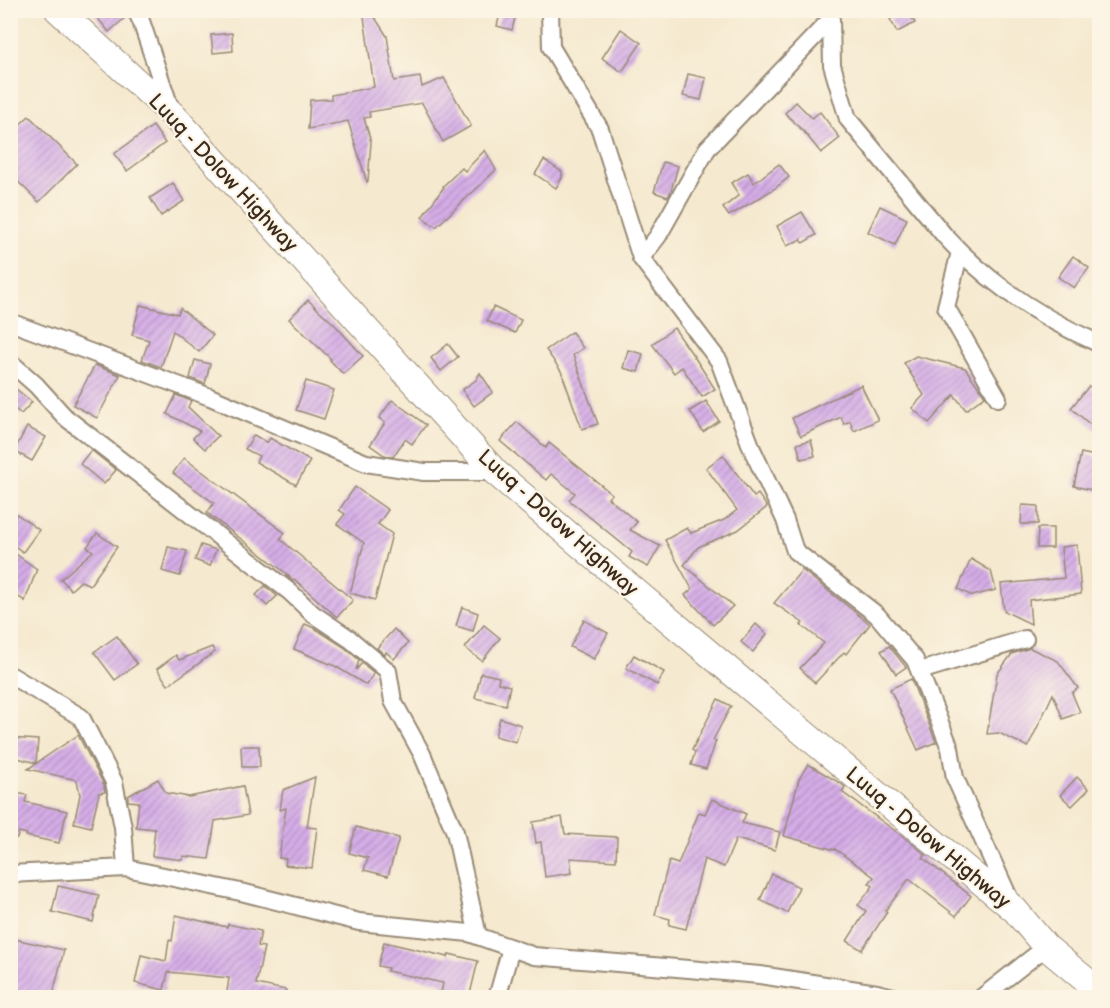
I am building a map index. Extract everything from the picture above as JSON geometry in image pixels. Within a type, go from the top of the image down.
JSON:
[{"type":"main road","name":"Luuq - Dolow Highway","points":[[58,10],[172,114],[495,472],[1015,910],[1046,947],[1100,992]]},
{"type":"street","points":[[136,10],[172,114]]},
{"type":"street","points":[[550,10],[551,47],[600,129],[641,258],[719,361],[752,449],[785,520],[795,551],[877,615],[915,660],[950,748],[955,778],[1015,910]]},
{"type":"street","points":[[641,258],[658,236],[707,149],[832,14]]},
{"type":"street","points":[[832,14],[832,65],[848,119],[944,236],[960,252],[1030,308],[1071,332],[1100,344]]},
{"type":"street","points":[[960,252],[946,307],[998,398]]},
{"type":"street","points":[[10,322],[210,397],[366,463],[424,472],[495,472]]},
{"type":"street","points":[[10,362],[36,385],[65,417],[388,671],[393,701],[422,754],[455,832],[478,936]]},
{"type":"street","points":[[920,671],[1024,639]]},
{"type":"street","points":[[10,675],[81,717],[114,782],[123,828],[126,868]]},
{"type":"street","points":[[10,874],[126,868],[245,893],[359,922],[469,933],[534,956],[760,975],[897,998]]},
{"type":"street","points":[[981,998],[1046,947]]},
{"type":"street","points":[[497,998],[511,948]]},
{"type":"building","points":[[91,10],[126,10],[127,16],[109,32]]},
{"type":"building","points":[[363,10],[370,10],[387,36],[394,81],[420,77],[422,87],[444,78],[471,126],[443,142],[422,103],[369,112],[370,117],[364,118],[371,142],[367,182],[348,121],[308,129],[310,100],[331,99],[331,95],[374,87]]},
{"type":"building","points":[[501,10],[517,10],[512,30],[497,26]]},
{"type":"building","points":[[905,10],[915,23],[897,32],[890,19]]},
{"type":"building","points":[[621,29],[641,43],[622,72],[602,58]]},
{"type":"building","points":[[232,33],[233,51],[213,53],[211,35]]},
{"type":"building","points":[[688,74],[706,78],[701,100],[683,96]]},
{"type":"building","points":[[796,102],[812,118],[820,112],[840,138],[821,153],[785,113]]},
{"type":"building","points":[[29,116],[77,164],[39,202],[10,174],[10,134]]},
{"type":"building","points":[[153,126],[165,143],[127,171],[114,154]]},
{"type":"building","points":[[485,150],[496,170],[436,227],[422,217],[443,186],[462,168],[465,171]]},
{"type":"building","points":[[544,160],[562,172],[562,178],[556,188],[535,174]]},
{"type":"building","points":[[663,162],[678,166],[668,197],[654,192]]},
{"type":"building","points":[[779,164],[789,177],[774,189],[729,216],[723,208],[739,195],[731,183],[748,173],[754,183]]},
{"type":"building","points":[[173,183],[184,201],[161,216],[150,198]]},
{"type":"building","points":[[880,206],[907,219],[895,245],[868,232]]},
{"type":"building","points":[[802,212],[816,235],[803,243],[801,239],[787,246],[777,226]]},
{"type":"building","points":[[1073,256],[1089,268],[1074,288],[1058,277]]},
{"type":"building","points":[[308,300],[363,356],[343,374],[331,359],[289,319]]},
{"type":"building","points":[[140,305],[178,314],[180,308],[213,335],[199,352],[173,331],[161,367],[142,360],[149,340],[132,335]]},
{"type":"building","points":[[493,307],[521,320],[515,333],[487,321]]},
{"type":"building","points":[[674,328],[715,389],[702,397],[682,367],[674,373],[652,344]]},
{"type":"building","points":[[572,332],[583,348],[573,355],[598,424],[582,429],[561,371],[546,350]]},
{"type":"building","points":[[448,344],[458,357],[441,371],[431,358]]},
{"type":"building","points":[[628,350],[643,354],[638,372],[623,368]]},
{"type":"building","points":[[916,356],[965,368],[985,396],[966,410],[954,395],[929,423],[912,408],[924,395],[904,363]]},
{"type":"building","points":[[195,360],[210,364],[205,384],[190,378]]},
{"type":"building","points":[[95,365],[120,375],[97,418],[73,405]]},
{"type":"building","points":[[480,373],[493,392],[474,406],[462,390],[476,380]]},
{"type":"building","points":[[306,381],[334,390],[324,419],[296,410]]},
{"type":"building","points":[[10,384],[32,402],[21,414],[10,405]]},
{"type":"building","points":[[861,385],[878,420],[854,431],[850,421],[844,424],[841,417],[801,436],[792,418]]},
{"type":"building","points":[[1089,386],[1100,394],[1100,433],[1071,408]]},
{"type":"building","points":[[176,395],[191,401],[188,407],[218,436],[205,449],[193,438],[200,431],[167,414]]},
{"type":"building","points":[[392,400],[426,425],[412,444],[405,439],[393,457],[384,455],[370,445],[385,423],[379,418]]},
{"type":"building","points":[[706,401],[719,421],[703,432],[690,411]]},
{"type":"building","points":[[517,422],[546,448],[549,443],[612,494],[608,498],[637,522],[630,530],[660,546],[648,567],[629,557],[632,552],[569,500],[575,493],[551,474],[546,480],[500,441]]},
{"type":"building","points":[[27,427],[46,437],[32,461],[14,451]]},
{"type":"building","points":[[254,435],[267,443],[270,438],[310,461],[296,485],[256,462],[259,456],[245,449]]},
{"type":"building","points":[[811,440],[815,456],[801,459],[797,444]]},
{"type":"building","points":[[91,450],[116,470],[104,484],[80,464]]},
{"type":"building","points":[[1081,453],[1100,457],[1100,492],[1074,486]]},
{"type":"building","points":[[723,455],[754,497],[758,494],[767,507],[738,530],[698,547],[684,565],[733,606],[713,625],[685,595],[692,589],[665,540],[687,528],[691,533],[724,520],[737,510],[706,468]]},
{"type":"building","points":[[184,458],[285,533],[280,539],[353,600],[337,617],[295,580],[285,575],[291,577],[207,513],[214,503],[173,473]]},
{"type":"building","points":[[355,487],[388,510],[378,524],[392,534],[375,600],[350,593],[364,543],[337,524],[345,514],[339,510]]},
{"type":"building","points":[[1022,505],[1038,506],[1038,524],[1021,524]]},
{"type":"building","points":[[17,514],[39,530],[23,552],[10,543],[10,523]]},
{"type":"building","points":[[1038,528],[1053,528],[1053,548],[1037,548]]},
{"type":"building","points":[[97,533],[117,547],[90,585],[81,581],[71,590],[61,579],[93,551],[87,547]]},
{"type":"building","points":[[201,545],[216,550],[210,566],[195,560]]},
{"type":"building","points":[[1077,545],[1081,594],[1029,600],[1031,624],[1004,611],[1001,584],[1064,578],[1061,547]]},
{"type":"building","points":[[168,547],[187,551],[180,576],[162,571]]},
{"type":"building","points":[[10,550],[37,569],[25,601],[10,591]]},
{"type":"building","points":[[971,559],[991,571],[996,590],[972,596],[958,589]]},
{"type":"building","points":[[802,570],[870,624],[846,654],[844,652],[815,683],[800,668],[824,643],[801,625],[803,623],[774,603]]},
{"type":"building","points":[[265,586],[277,596],[267,606],[256,595]]},
{"type":"building","points":[[462,607],[478,613],[473,631],[456,626]]},
{"type":"building","points":[[584,620],[608,633],[594,659],[570,647]]},
{"type":"building","points":[[305,624],[344,647],[359,660],[356,670],[362,663],[374,673],[366,685],[335,666],[294,649]]},
{"type":"building","points":[[756,624],[767,634],[753,652],[741,642]]},
{"type":"building","points":[[484,625],[500,638],[482,661],[465,648]]},
{"type":"building","points":[[394,629],[408,643],[394,659],[377,648]]},
{"type":"building","points":[[117,636],[137,664],[115,680],[94,652]]},
{"type":"building","points":[[889,646],[906,667],[896,674],[881,651]]},
{"type":"building","points":[[212,647],[215,652],[168,685],[157,669],[176,655],[179,660]]},
{"type":"building","points":[[1030,648],[1058,661],[1078,688],[1072,693],[1080,712],[1063,719],[1053,694],[1028,747],[999,733],[987,734],[997,674],[1012,654]]},
{"type":"building","points":[[634,655],[664,672],[657,685],[626,668]]},
{"type":"building","points":[[481,673],[499,677],[498,683],[510,686],[506,705],[475,698]]},
{"type":"building","points":[[911,679],[936,742],[918,750],[890,689]]},
{"type":"building","points":[[718,699],[731,706],[713,740],[716,741],[706,769],[691,765],[695,752],[692,750]]},
{"type":"building","points":[[500,718],[521,725],[516,742],[495,736]]},
{"type":"building","points":[[78,735],[104,785],[105,792],[99,793],[91,827],[74,823],[80,795],[77,780],[28,769]]},
{"type":"building","points":[[10,738],[38,740],[36,763],[10,756]]},
{"type":"building","points":[[241,746],[259,746],[260,767],[242,767]]},
{"type":"building","points":[[808,764],[845,787],[842,792],[909,841],[926,855],[923,858],[971,896],[956,916],[909,879],[885,911],[887,912],[862,950],[847,941],[866,911],[858,905],[873,886],[869,883],[874,877],[835,849],[784,836],[799,779]]},
{"type":"building","points":[[315,777],[307,827],[317,828],[312,868],[285,865],[286,859],[279,858],[286,808],[280,810],[283,790]]},
{"type":"building","points":[[1077,777],[1089,789],[1072,806],[1060,795]]},
{"type":"building","points":[[158,779],[166,793],[189,797],[243,786],[248,815],[215,821],[209,859],[183,856],[183,860],[152,856],[155,829],[136,827],[139,802],[128,801],[128,796]]},
{"type":"building","points":[[10,792],[27,795],[25,802],[67,811],[59,843],[26,836],[27,834],[19,832],[17,838],[10,838]]},
{"type":"building","points":[[712,799],[746,814],[742,823],[780,832],[775,850],[736,839],[724,867],[704,859],[686,929],[669,925],[670,919],[655,915],[669,861],[678,864],[699,812],[705,814]]},
{"type":"building","points":[[562,817],[565,834],[617,837],[616,861],[570,858],[572,873],[545,877],[541,842],[536,843],[533,822]]},
{"type":"building","points":[[356,827],[399,838],[388,876],[364,870],[368,858],[349,853]]},
{"type":"building","points":[[772,874],[799,887],[787,913],[760,900]]},
{"type":"building","points":[[58,886],[99,895],[93,922],[52,912]]},
{"type":"building","points":[[176,915],[227,927],[228,924],[261,931],[258,946],[264,947],[256,984],[286,990],[286,998],[226,998],[229,978],[168,972],[164,990],[135,983],[141,955],[166,961]]},
{"type":"building","points":[[10,938],[64,950],[52,998],[10,998]]},
{"type":"building","points":[[384,942],[448,957],[449,954],[478,961],[469,998],[440,998],[443,983],[387,971],[388,968],[378,966]]}]
